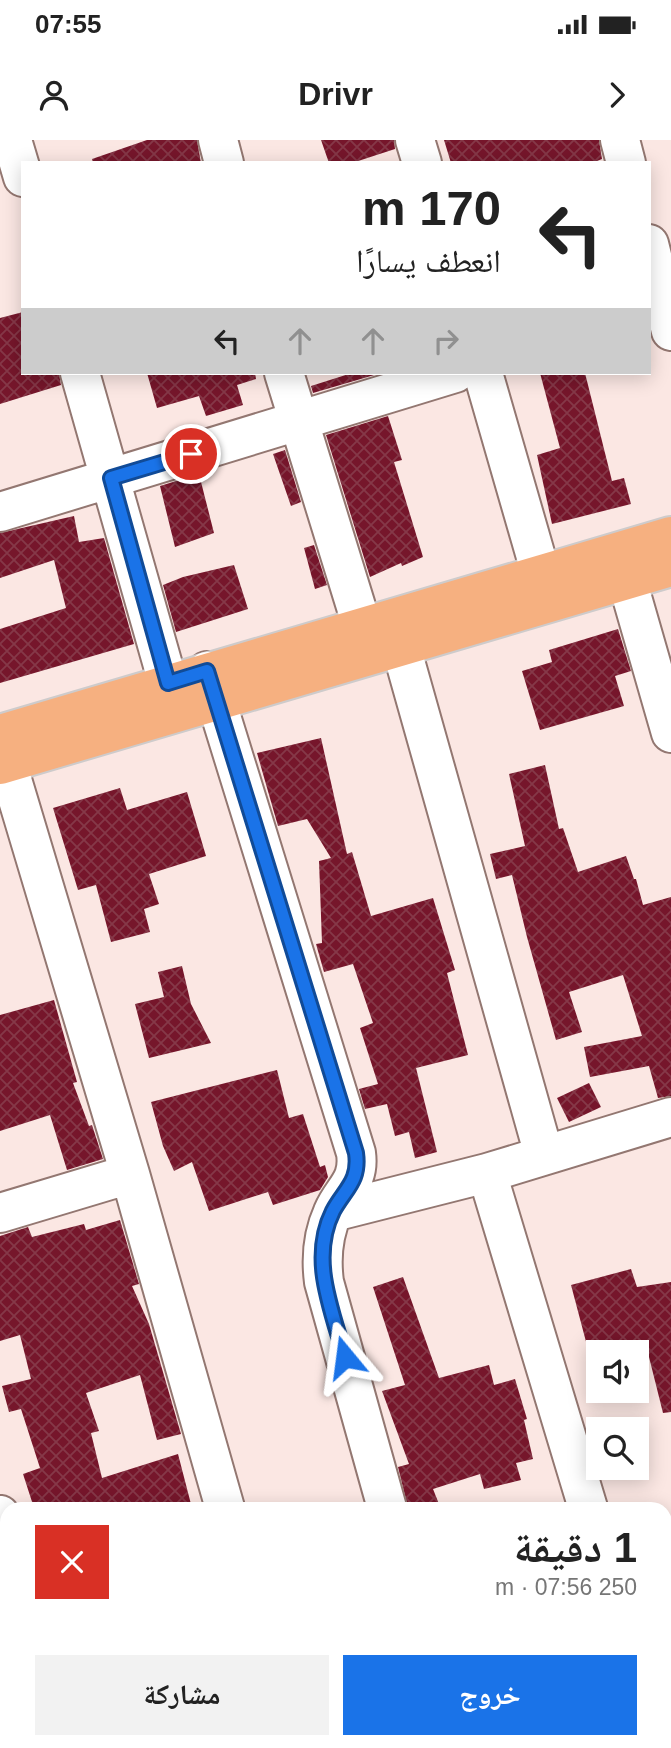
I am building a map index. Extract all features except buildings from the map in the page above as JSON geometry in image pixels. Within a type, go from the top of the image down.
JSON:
[{"type":"main road","points":[[2,754],[168,683],[212,686],[401,647],[671,536]]},
{"type":"main road","points":[[2,754],[212,686],[362,626],[545,588],[627,580],[671,567]]},
{"type":"street","points":[[218,140],[223,161]]},
{"type":"street","points":[[415,140],[421,161]]},
{"type":"street","points":[[620,140],[625,161]]},
{"type":"street","points":[[651,253],[664,314]]},
{"type":"street","points":[[81,375],[168,683]]},
{"type":"street","points":[[285,375],[362,626]]},
{"type":"street","points":[[0,512],[449,375]]},
{"type":"street","points":[[484,375],[545,588]]},
{"type":"street","points":[[627,580],[671,733]]},
{"type":"street","points":[[401,647],[544,1154]]},
{"type":"street","points":[[212,686],[356,1153],[357,1171],[348,1191],[333,1212],[321,1257],[324,1282],[385,1502]]},
{"type":"street","points":[[2,754],[130,1174],[223,1502]]},
{"type":"street","points":[[333,1212],[487,1173],[544,1154],[669,1124]]},
{"type":"street","points":[[487,1173],[586,1502]]},
{"type":"street","points":[[0,1213],[130,1174]]},
{"type":"route","points":[[191,454],[111,478],[168,683],[207,671],[218,700],[356,1153],[357,1171],[348,1191],[333,1212],[321,1257],[324,1282],[345,1357]]}]
